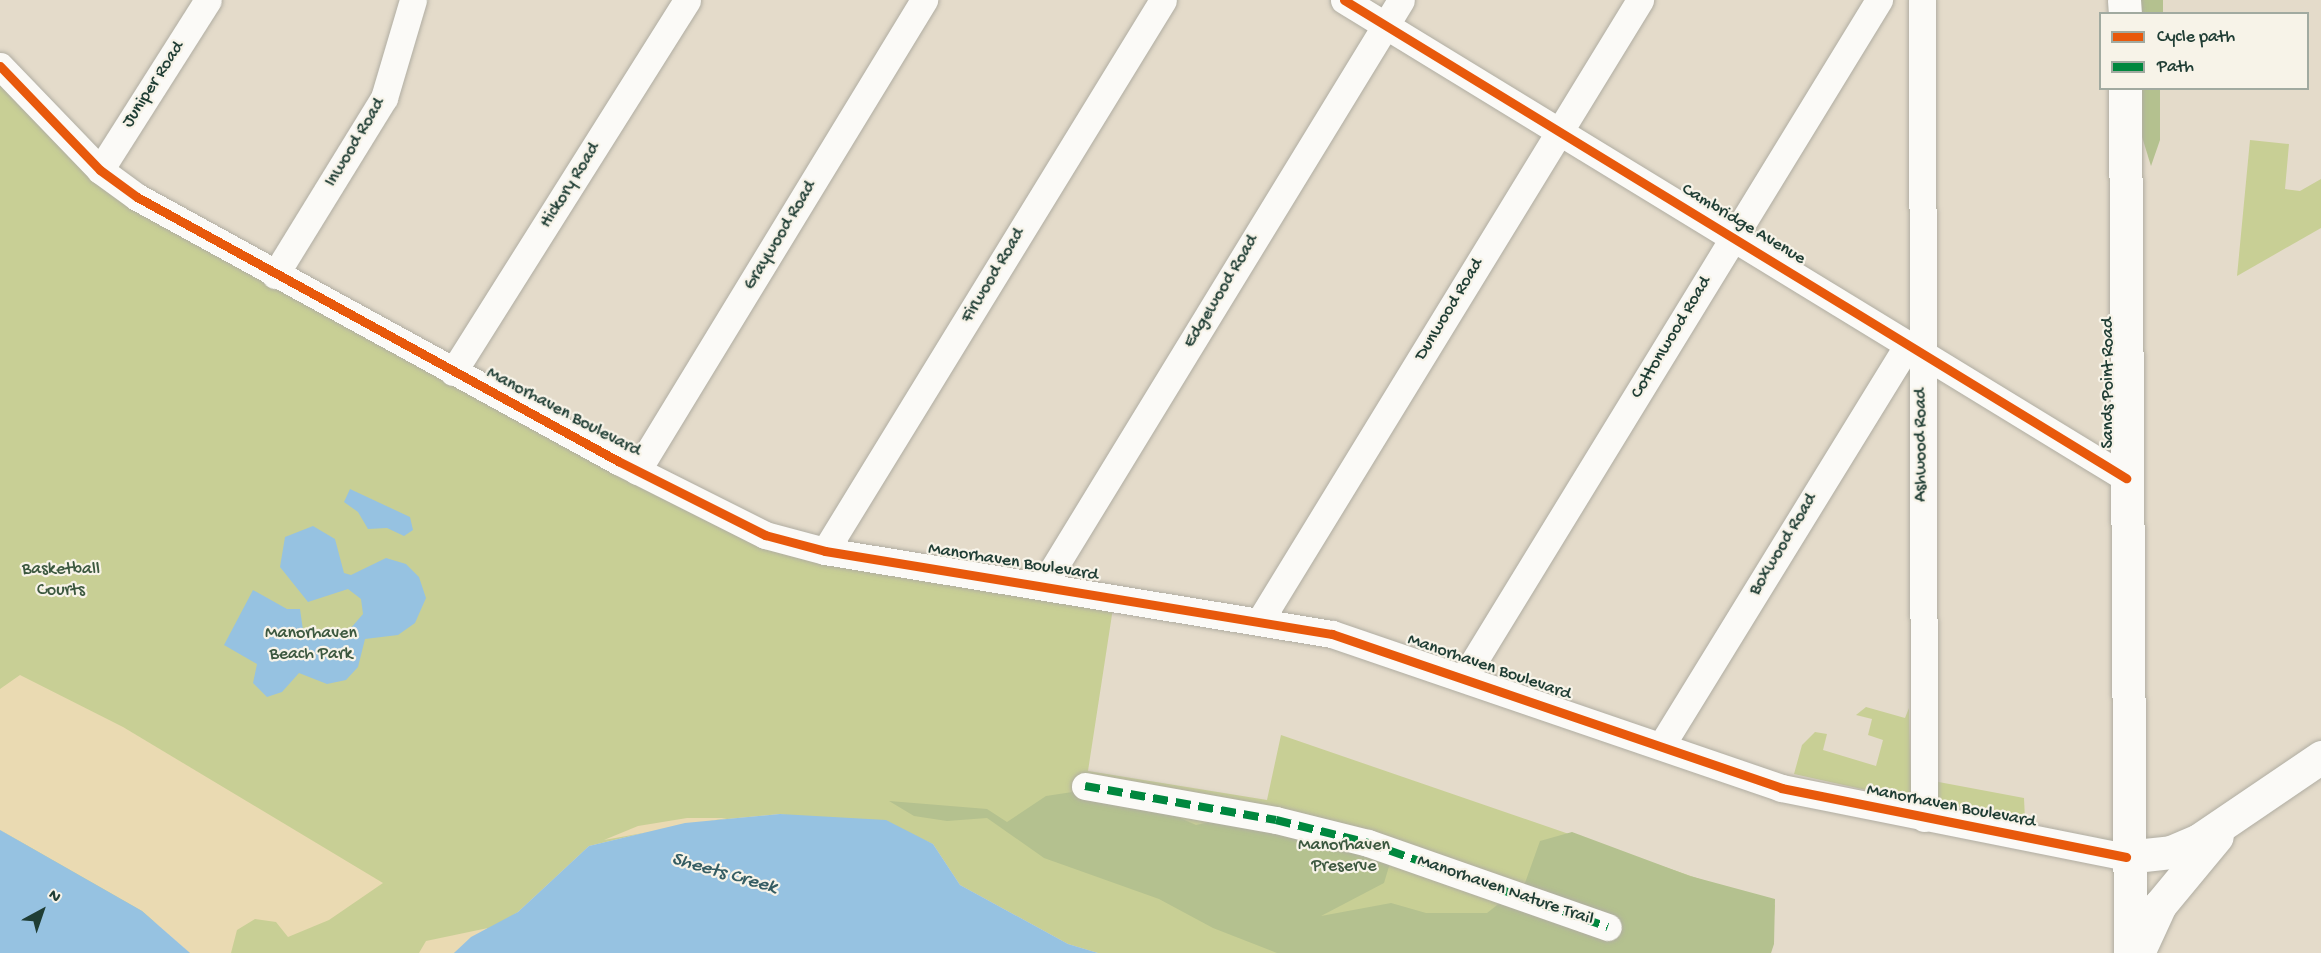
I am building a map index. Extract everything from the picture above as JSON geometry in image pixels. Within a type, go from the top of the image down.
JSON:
[{"type":"main road","name":"Sands Point Road","points":[[2125,90],[2126,857],[2130,953]]},
{"type":"main road","points":[[2126,857],[2170,852],[2224,827],[2321,757]]},
{"type":"main road","points":[[2138,953],[2160,905],[2224,827]]},
{"type":"street","name":"Juniper Road","points":[[100,170],[208,0]]},
{"type":"street","name":"Inwood Road","points":[[275,274],[378,110],[413,0]]},
{"type":"street","name":"Hickory Road","points":[[453,372],[687,0]]},
{"type":"street","name":"Graywood Road","points":[[637,471],[924,0]]},
{"type":"street","name":"Firwood Road","points":[[825,551],[1163,0]]},
{"type":"street","name":"Cambridge Avenue","points":[[1344,0],[2126,478]]},
{"type":"street","name":"Edgewood Road","points":[[1044,584],[1401,0]]},
{"type":"street","name":"Dunwood Road","points":[[1261,620],[1640,0]]},
{"type":"street","name":"Cottonwood Road","points":[[1465,676],[1879,0]]},
{"type":"street","name":"Ashwood Road","points":[[1922,0],[1915,350],[1924,818]]},
{"type":"street","name":"Manorhaven Boulevard","points":[[0,66],[100,170],[275,274],[453,372],[637,471],[765,535],[825,551],[1261,620],[1352,639],[1465,676],[1781,788],[2126,857]]},
{"type":"street","name":"Boxwood Road","points":[[1662,746],[1915,350]]},
{"type":"street","name":"Manorhaven Nature Trail","points":[[1085,786],[1276,820],[1368,843],[1608,927]]},
{"type":"green space","points":[[2138,0],[2163,0],[2163,12],[2138,12]]},
{"type":"green space","name":"Manorhaven Beach Park","points":[[0,66],[100,170],[765,535],[1115,595],[1088,771],[1267,800],[1281,735],[1775,905],[1771,953],[1098,953],[1068,944],[960,885],[933,844],[917,837],[780,814],[685,823],[589,846],[518,912],[454,953],[190,953],[163,927],[0,830]]},
{"type":"green space","points":[[2138,90],[2160,90],[2160,140],[2151,166],[2138,124]]},
{"type":"green space","points":[[2250,140],[2289,144],[2285,189],[2300,191],[2321,179],[2321,228],[2237,276]]},
{"type":"green space","points":[[1866,707],[1905,718],[1909,708],[1911,800],[1794,774],[1802,745],[1815,732],[1827,734],[1823,750],[1876,766],[1883,740],[1868,735],[1872,719],[1856,715]]},
{"type":"green space","points":[[1928,780],[2024,798],[2025,820],[1930,801]]},
{"type":"green space","name":"Manorhaven Preserve","points":[[1079,791],[1164,811],[1196,825],[1223,819],[1341,842],[1390,863],[1384,883],[1321,916],[1391,903],[1426,913],[1487,913],[1525,883],[1540,841],[1572,832],[1690,876],[1775,899],[1774,944],[1771,953],[1277,953],[1213,928],[1159,899],[1044,858],[987,818],[947,821],[914,816],[889,801],[987,809],[1007,822],[1046,796]]},
{"type":"sand","points":[[20,675],[123,727],[383,883],[329,920],[288,937],[276,922],[255,919],[237,930],[231,953],[190,953],[142,911],[0,830],[0,689]]},
{"type":"sand","points":[[687,818],[727,818],[604,840],[638,826]]},
{"type":"sand","points":[[488,928],[454,953],[419,953],[426,941]]},
{"type":"water","points":[[350,489],[410,517],[413,530],[404,536],[387,528],[368,529],[358,512],[344,502]]},
{"type":"water","points":[[313,526],[335,539],[344,573],[351,575],[386,558],[406,564],[419,577],[426,598],[415,623],[398,635],[365,639],[358,667],[346,680],[327,684],[299,673],[282,692],[267,697],[253,683],[257,664],[224,645],[253,590],[287,609],[300,609],[303,630],[311,637],[350,629],[363,614],[361,599],[348,589],[308,602],[280,567],[285,537]]},
{"type":"water","name":"Sheets Creek","points":[[780,814],[886,820],[933,844],[960,885],[1068,944],[1098,953],[454,953],[471,937],[518,912],[589,846],[685,823]]},
{"type":"water","points":[[0,830],[142,911],[190,953],[0,953]]},
{"type":"marked path","points":[[1085,786],[1276,820],[1368,843],[1608,927]]},
{"type":"cycle path","points":[[1344,0],[2126,478]]},
{"type":"cycle path","points":[[0,66],[100,170],[137,197],[618,461],[765,535],[825,551],[1332,634],[1781,788],[2126,857]]},
{"type":"park label","name":"Basketball Courts","points":[[61,581]]}]
